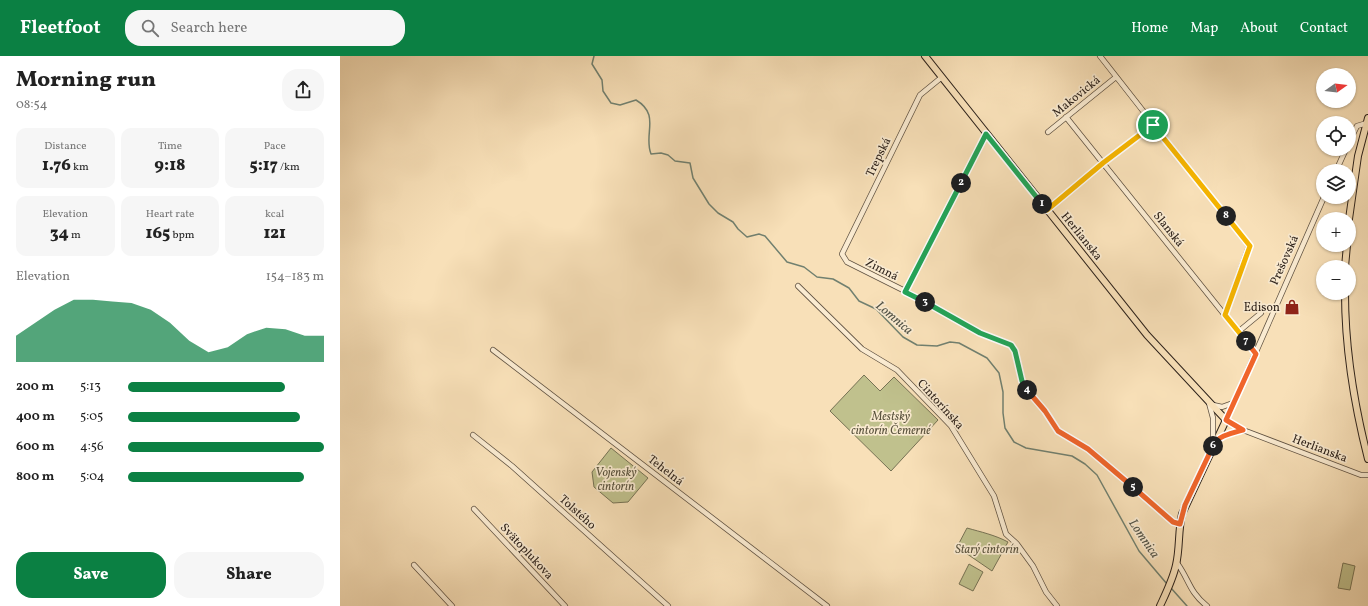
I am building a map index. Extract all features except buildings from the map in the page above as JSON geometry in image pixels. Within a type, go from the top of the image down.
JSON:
[{"type":"main road","name":"Herlianska","points":[[925,56],[1147,335],[1226,420]]},
{"type":"main road","points":[[1350,212],[1358,156],[1367,120]]},
{"type":"main road","points":[[1345,300],[1350,372],[1357,412],[1368,459]]},
{"type":"main road","name":"Prešovská","points":[[1160,606],[1173,577],[1177,563],[1180,524],[1185,505],[1226,420]]},
{"type":"street","points":[[1100,56],[1250,246],[1225,315]]},
{"type":"street","name":"Trepská","points":[[842,254],[920,95],[942,77]]},
{"type":"street","name":"Makovická","points":[[1048,132],[1116,77]]},
{"type":"street","name":"Slanská","points":[[1066,117],[1256,354]]},
{"type":"street","points":[[1356,126],[1367,120]]},
{"type":"street","points":[[1047,210],[1103,163],[1153,125]]},
{"type":"street","points":[[905,292],[986,134]]},
{"type":"street","name":"Prešovská","points":[[1226,420],[1321,204]]},
{"type":"street","name":"Zimná","points":[[842,254],[847,262],[980,333],[1011,345],[1015,351],[1022,381],[1027,390],[1045,411],[1058,431],[1088,449],[1173,522],[1180,524]]},
{"type":"street","name":"Cintorínska","points":[[798,286],[862,349],[897,370],[951,426],[994,496],[1006,534],[1017,544],[1033,566],[1046,592],[1057,606]]},
{"type":"street","points":[[1238,332],[1261,313]]},
{"type":"street","name":"Tehelná","points":[[493,350],[826,606]]},
{"type":"street","points":[[1208,400],[1213,418],[1214,443],[1227,435],[1243,430]]},
{"type":"street","points":[[1213,405],[1222,408],[1233,403]]},
{"type":"street","name":"Herlianska","points":[[1226,420],[1243,430],[1361,474],[1368,475]]},
{"type":"street","name":"Tolstého","points":[[473,435],[512,466],[668,606]]},
{"type":"street","name":"Svätoplukova","points":[[474,509],[565,606]]},
{"type":"street","points":[[1177,563],[1194,594],[1206,606]]},
{"type":"street","points":[[414,565],[452,606]]},
{"type":"green space","name":"Mestský cintorín Čemerné","points":[[864,375],[880,391],[894,377],[938,420],[891,471],[830,411]]},
{"type":"green space","name":"Vojenský cintorín","points":[[611,448],[648,478],[628,502],[613,503],[594,487],[592,472]]},
{"type":"green space","name":"Starý cintorín","points":[[967,528],[1008,542],[992,571],[957,547]]},
{"type":"green space","points":[[1343,563],[1355,566],[1350,590],[1338,588]]},
{"type":"green space","points":[[969,564],[983,572],[973,591],[959,584]]},
{"type":"waterway","name":"Lomnica","points":[[594,56],[592,64],[602,80],[603,91],[611,103],[620,105],[636,100],[648,112],[650,118],[649,147],[651,154],[661,153],[668,155],[675,161],[690,163],[693,178],[709,204],[718,213],[733,222],[747,237],[759,234],[765,236],[787,262],[804,267],[817,277],[833,279],[849,288],[859,301],[876,309],[903,337],[917,345],[937,346],[950,342],[959,343],[987,358],[999,373],[1003,392],[1005,428],[1014,442],[1026,448],[1072,456],[1085,464],[1097,475],[1139,551],[1167,584]]},
{"type":"waterway","name":"Lomnica","points":[[1171,588],[1187,606]]},
{"type":"place","name":"Edison","points":[[1292,307]]},
{"type":"route","points":[[1153,125],[1250,246],[1225,315],[1256,354],[1226,420],[1243,430],[1215,441],[1185,505],[1180,524],[1173,522],[1088,449],[1058,431],[1045,411],[1027,390],[1022,381],[1015,351],[1011,345],[980,333],[905,292],[986,134],[1047,210],[1103,163],[1153,125]]}]
